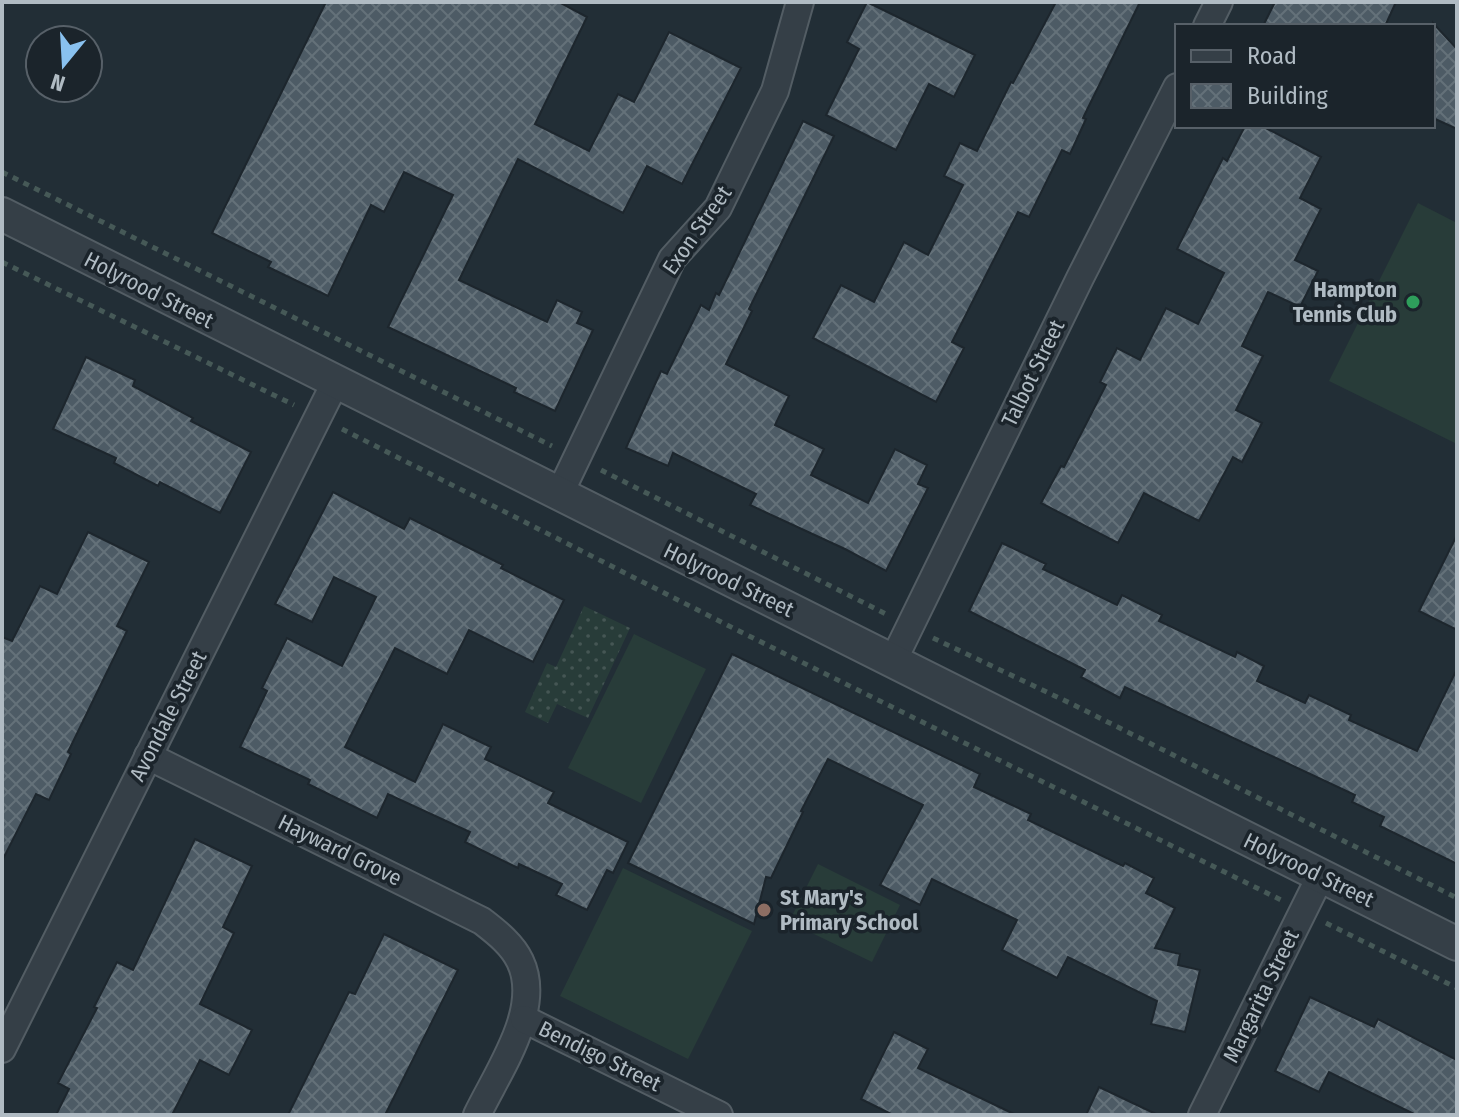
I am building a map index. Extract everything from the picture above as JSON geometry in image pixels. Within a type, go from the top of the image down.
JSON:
[{"type":"street","name":"Exon Street","points":[[559,495],[672,259],[718,208],[775,91],[800,2]]},
{"type":"street","points":[[1208,24],[1219,2]]},
{"type":"street","name":"Talbot Street","points":[[893,661],[1175,91]]},
{"type":"street","name":"Holyrood Street","points":[[2,214],[1457,944]]},
{"type":"street","name":"Avondale Street","points":[[2,1049],[335,383]]},
{"type":"street","name":"Hayward Grove","points":[[148,756],[482,921],[505,939],[520,960],[528,987],[524,1019]]},
{"type":"street","name":"Margarita Street","points":[[1202,1115],[1320,877]]},
{"type":"street","points":[[477,1115],[524,1019]]},
{"type":"street","name":"Bendigo Street","points":[[524,1019],[719,1115]]},
{"type":"path","points":[[2,172],[1457,898]]},
{"type":"path","points":[[2,262],[319,417],[759,641],[1457,988]]},
{"type":"green space","name":"Hampton Tennis Club","points":[[1418,203],[1457,223],[1457,444],[1329,381]]},
{"type":"green space","points":[[584,606],[630,628],[588,718],[557,704],[548,723],[525,712],[547,663],[556,667]]},
{"type":"green space","points":[[634,634],[706,669],[641,803],[568,768]]},
{"type":"green space","points":[[818,864],[900,905],[872,962],[789,922]]},
{"type":"green space","points":[[623,868],[752,931],[688,1059],[560,996]]},
{"type":"building","points":[[326,2],[559,2],[587,17],[535,124],[589,151],[618,94],[634,102],[669,32],[741,68],[682,184],[647,166],[623,213],[518,159],[459,280],[547,322],[557,300],[582,312],[577,323],[593,330],[555,411],[514,392],[516,388],[388,327],[453,195],[404,172],[384,212],[371,205],[328,296],[268,267],[271,262],[212,233]]},
{"type":"building","points":[[867,2],[975,55],[954,97],[929,84],[896,150],[826,115],[859,49],[847,42]]},
{"type":"building","points":[[1056,2],[1140,2],[1083,118],[1086,119],[1070,154],[1062,150],[1029,217],[1018,212],[952,342],[964,348],[936,402],[813,338],[841,285],[874,302],[904,242],[928,255],[963,185],[944,176],[960,143],[977,151]]},
{"type":"building","points":[[1275,2],[1396,2],[1386,24],[1264,24]]},
{"type":"building","points":[[1435,25],[1457,49],[1457,129],[1435,119]]},
{"type":"building","points":[[803,121],[834,136],[749,309],[752,311],[726,364],[789,396],[775,425],[824,449],[811,475],[868,503],[895,449],[927,465],[918,484],[928,488],[886,571],[750,505],[756,494],[673,453],[668,466],[626,448],[661,371],[667,374],[701,305],[709,310],[716,293],[719,295]]},
{"type":"building","points":[[1244,128],[1266,128],[1321,157],[1300,198],[1321,209],[1295,260],[1318,271],[1300,307],[1268,292],[1242,346],[1263,356],[1236,410],[1262,423],[1242,462],[1233,457],[1199,521],[1144,493],[1118,543],[1041,503],[1061,466],[1064,467],[1106,385],[1100,382],[1117,348],[1140,360],[1166,308],[1198,324],[1224,273],[1177,249],[1223,158],[1227,161]]},
{"type":"building","points":[[86,357],[135,380],[133,386],[251,452],[220,513],[160,482],[158,486],[114,463],[116,458],[53,429]]},
{"type":"building","points":[[333,492],[404,529],[410,518],[564,600],[533,662],[469,630],[447,674],[395,648],[345,747],[415,782],[443,724],[491,747],[485,759],[554,792],[548,803],[628,842],[613,873],[607,870],[587,910],[556,895],[562,884],[519,864],[518,868],[465,842],[470,832],[388,794],[377,818],[308,784],[310,780],[240,747],[267,691],[262,688],[287,638],[342,666],[376,597],[334,577],[312,622],[275,604]]},
{"type":"building","points":[[88,532],[149,562],[117,626],[127,631],[68,752],[71,754],[49,800],[36,794],[2,861],[2,637],[12,641],[40,586],[57,594]]},
{"type":"building","points":[[1457,535],[1457,630],[1419,611]]},
{"type":"building","points":[[1002,543],[1046,564],[1043,569],[1117,605],[1122,595],[1162,615],[1159,621],[1235,657],[1237,652],[1264,666],[1257,681],[1305,703],[1309,695],[1351,715],[1349,720],[1417,751],[1457,669],[1457,864],[1380,826],[1384,817],[1352,802],[1355,795],[1125,687],[1120,698],[1081,677],[1085,670],[969,611]]},
{"type":"building","points":[[732,654],[980,774],[974,787],[1031,814],[1028,820],[1154,878],[1146,893],[1175,908],[1155,948],[1180,954],[1178,965],[1200,970],[1185,1032],[1151,1024],[1157,1001],[1068,957],[1057,978],[1002,950],[1017,920],[932,879],[920,905],[880,885],[923,805],[828,759],[771,878],[766,877],[754,924],[628,863]]},
{"type":"building","points":[[195,839],[252,866],[223,927],[234,933],[200,1004],[252,1030],[229,1075],[200,1060],[172,1115],[56,1115],[69,1089],[58,1083],[97,1008],[94,1007],[117,962],[133,970]]},
{"type":"building","points":[[384,934],[458,970],[385,1115],[288,1115],[349,992],[355,994]]},
{"type":"building","points":[[1310,997],[1374,1027],[1378,1019],[1457,1060],[1457,1115],[1416,1115],[1329,1072],[1319,1092],[1275,1071]]},
{"type":"building","points":[[894,1032],[928,1049],[918,1068],[1016,1115],[893,1115],[861,1099]]},
{"type":"building","points":[[1099,1087],[1158,1115],[1086,1115]]},
{"type":"place","name":"Hampton Tennis Club","points":[[1413,302]]},
{"type":"place","name":"St Mary's Primary School","points":[[764,910]]}]
